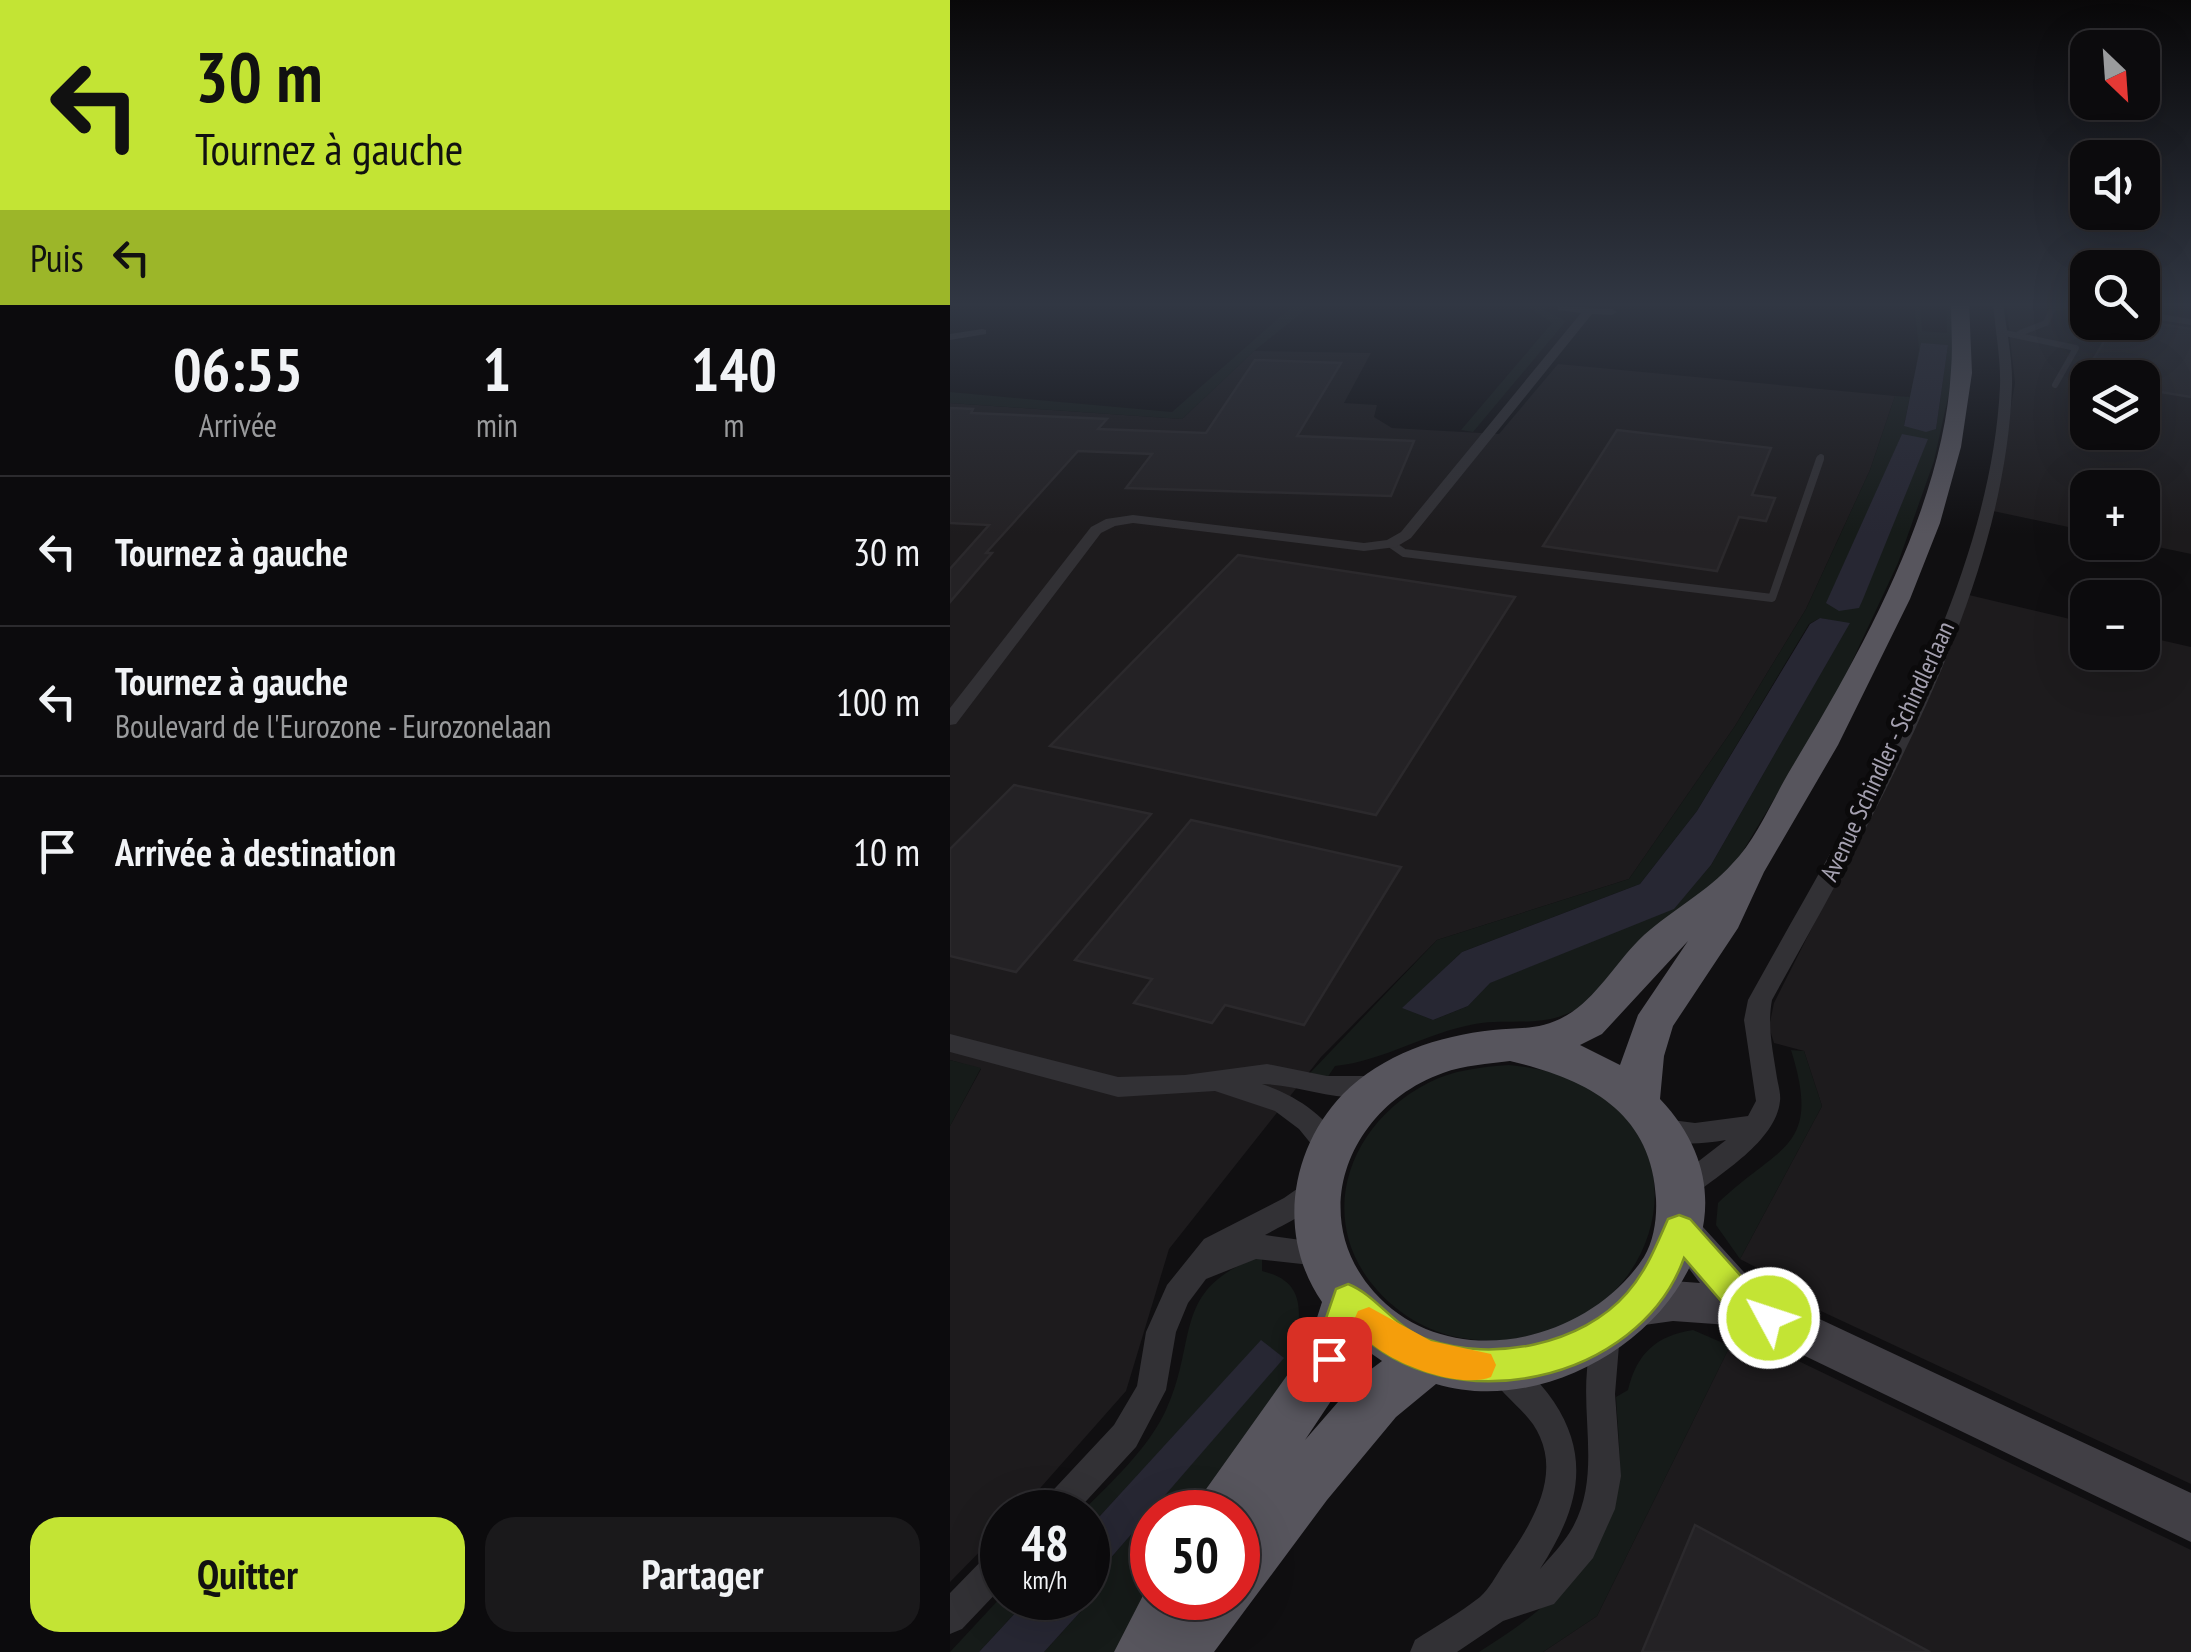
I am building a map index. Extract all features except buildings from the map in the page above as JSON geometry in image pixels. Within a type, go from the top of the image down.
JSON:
[{"type":"highway","points":[[1652,1114],[1600,1069],[1535,1048],[1465,1049],[1421,1063],[1382,1086],[1352,1114],[1323,1167],[1314,1219],[1320,1252],[1331,1280],[1384,1336],[1429,1357],[1498,1366],[1554,1356],[1621,1319],[1664,1270],[1680,1209],[1652,1114],[1644,1050],[1656,1022],[1738,900],[1746,872],[1846,699],[1914,550],[1952,429],[1960,379]]},
{"type":"highway","points":[[1535,1048],[1587,1024],[1657,946],[1746,872]]},
{"type":"highway","points":[[1239,1490],[1329,1359],[1348,1300]]},
{"type":"highway","points":[[1260,1545],[1377,1398],[1429,1357]]},
{"type":"highway","points":[[1146,1652],[1163,1620]]},
{"type":"highway","points":[[1174,1652],[1201,1620]]},
{"type":"main road","points":[[1680,1209],[1746,1306]]},
{"type":"main road","points":[[1621,1319],[1673,1301],[1746,1306],[2191,1518]]},
{"type":"street","points":[[950,720],[1096,530],[1111,522],[1133,519],[1364,546],[1391,544],[1406,534],[1532,379]]},
{"type":"street","name":"Avenue Schindler - Schindlerlaan","points":[[1754,1126],[1768,1102],[1756,1020],[1760,1000],[1858,823],[1942,644],[1994,479],[2008,379]]},
{"type":"street","points":[[950,1043],[1118,1087],[1218,1082],[1267,1074],[1327,1086],[1382,1086]]},
{"type":"street","points":[[1075,1490],[1125,1436],[1152,1390],[1160,1332],[1177,1294],[1214,1248],[1293,1206],[1323,1167],[1304,1114],[1288,1102],[1218,1082]]},
{"type":"street","points":[[1652,1114],[1695,1134],[1754,1126]]},
{"type":"street","points":[[1680,1209],[1746,1143],[1754,1126]]},
{"type":"street","points":[[1197,1270],[1255,1246],[1320,1252]]},
{"type":"street","points":[[1427,1652],[1494,1607],[1542,1592],[1559,1578],[1600,1509],[1605,1476],[1600,1394],[1621,1319]]},
{"type":"street","points":[[1494,1607],[1548,1523],[1562,1487],[1563,1451],[1549,1415],[1530,1392],[1498,1366]]},
{"type":"street","points":[[950,1617],[980,1586]]},
{"type":"lane","points":[[2055,385],[2058,379]]},
{"type":"lane","points":[[1391,544],[1404,553],[1772,598],[1821,457]]},
{"type":"shaded area","points":[[1209,379],[1224,379],[1182,419],[950,403],[950,392],[1172,412]]},
{"type":"shaded area","points":[[1224,379],[1357,379],[1344,403],[1377,405],[1374,417],[1392,428],[1499,434],[1545,379],[1717,379],[1895,396],[1870,470],[1806,609],[1735,726],[1629,879],[1437,940],[1321,1057],[1169,1249],[1126,1391],[1038,1490],[980,1490],[980,1551],[950,1582],[950,1126],[981,1069],[950,1060],[950,403],[1182,419]]},
{"type":"shaded area","points":[[1504,379],[1517,379],[1473,432],[1461,430]]},
{"type":"shaded area","points":[[1943,379],[1952,379],[1934,461],[1898,563],[1836,696],[1734,866],[1585,1017],[1573,1011],[1536,1021],[1475,1024],[1371,1059],[1335,1066],[1327,1078],[1310,1073],[1437,940],[1629,879],[1735,726],[1806,609],[1870,470],[1895,396],[1910,397],[1904,425],[1936,429]],"holes":[[[1820,618],[1849,624],[1711,865],[1674,908],[1489,983],[1468,1006],[1433,1020],[1403,1008],[1462,952],[1640,884],[1697,811],[1809,624]]]},
{"type":"shaded area","points":[[2015,379],[2070,379],[2070,450],[2160,450],[2160,379],[2191,379],[2191,554],[2160,547],[2160,470],[2070,470],[2070,527],[1993,511]]},
{"type":"shaded area","points":[[1969,595],[2070,619],[2070,670],[2160,670],[2160,640],[2191,647],[2191,1484],[1808,1305],[1813,1297],[1740,1259],[1822,1106],[1804,1051],[1774,1043],[1769,1027],[1774,1003],[1931,692]]},
{"type":"shaded area","points":[[1791,1050],[1804,1051],[1822,1106],[1740,1259],[1716,1225],[1718,1203],[1777,1155],[1798,1126],[1799,1083]]},
{"type":"shaded area","points":[[950,1060],[981,1068],[950,1126]]},
{"type":"shaded area","points":[[1509,1065],[1582,1084],[1629,1120],[1652,1167],[1652,1219],[1632,1268],[1594,1309],[1538,1335],[1455,1337],[1430,1329],[1396,1308],[1377,1290],[1358,1262],[1347,1233],[1344,1204],[1349,1175],[1360,1148],[1377,1123],[1400,1101],[1447,1075]]},
{"type":"shaded area","points":[[1262,1256],[1262,1271],[1286,1282],[1293,1290],[1299,1309],[1296,1346],[1312,1354],[1222,1490],[1169,1490],[1283,1358],[1261,1341],[1110,1505],[1110,1490],[1104,1490],[1139,1452],[1166,1410],[1200,1300],[1233,1269]]},
{"type":"shaded area","points":[[1693,1330],[1730,1346],[1597,1616],[1543,1652],[1479,1652],[1551,1600],[1589,1557],[1604,1533],[1614,1505],[1619,1475],[1616,1397],[1628,1390],[1637,1366],[1650,1348],[1668,1337]]},
{"type":"shaded area","points":[[1730,1346],[1777,1369],[1786,1355],[2191,1550],[2191,1652],[1543,1652],[1597,1616]]},
{"type":"shaded area","points":[[1130,1536],[1130,1620],[1145,1620],[1127,1652],[1044,1652],[1073,1620],[1110,1620],[1110,1559]]},
{"type":"shaded area","points":[[980,1620],[1009,1620],[979,1652],[950,1652]]},
{"type":"water","points":[[1914,379],[1943,379],[1936,429],[1926,432],[1904,426]]},
{"type":"water","points":[[1902,434],[1928,439],[1859,608],[1839,611],[1826,603]]},
{"type":"water","points":[[1820,618],[1850,623],[1711,865],[1674,909],[1490,983],[1468,1006],[1433,1020],[1402,1008],[1462,952],[1640,884],[1697,811],[1810,624]]},
{"type":"water","points":[[1261,1340],[1284,1358],[1170,1490],[1130,1490],[1130,1536],[1110,1559],[1110,1505]]},
{"type":"water","points":[[1009,1620],[1073,1620],[1044,1652],[979,1652]]},
{"type":"slow traffic","points":[[1369,1322],[1384,1336],[1429,1357],[1479,1365]]},
{"type":"route","points":[[1329,1359],[1348,1300],[1384,1336],[1429,1357],[1498,1366],[1554,1356],[1605,1333],[1637,1306],[1664,1270],[1679,1229],[1746,1306],[1769,1318]]}]
